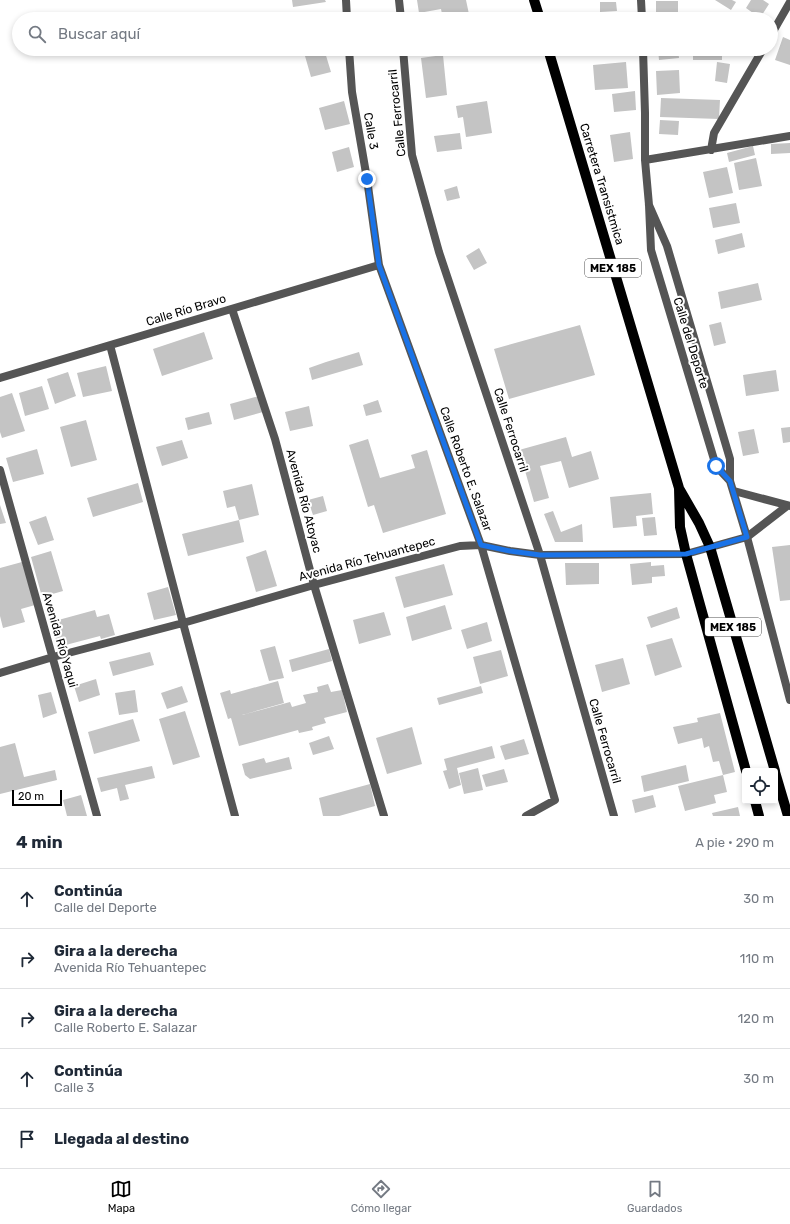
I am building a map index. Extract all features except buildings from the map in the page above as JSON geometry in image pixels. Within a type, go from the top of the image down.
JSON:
[{"type":"main road","points":[[534,0],[538,12]]},
{"type":"main road","name":"Carretera Transistmica","points":[[550,56],[678,488],[680,527],[686,554],[745,768]]},
{"type":"main road","name":"Carretera Transistmica","points":[[678,488],[699,523],[710,547],[774,768]]},
{"type":"main road","name":"Carretera Transistmica","points":[[778,782],[788,816]]},
{"type":"main road","points":[[755,804],[759,816]]},
{"type":"street","points":[[346,0],[347,12]]},
{"type":"street","points":[[399,0],[400,12]]},
{"type":"street","points":[[641,0],[642,12]]},
{"type":"street","points":[[778,23],[790,2]]},
{"type":"street","name":"Calle 3","points":[[349,56],[352,92],[367,179],[379,265]]},
{"type":"street","name":"Calle Ferrocarril","points":[[404,56],[412,155],[439,252],[540,555],[614,816]]},
{"type":"street","name":"Calle del Deporte","points":[[643,56],[645,160],[651,250],[716,466],[730,481],[734,491],[790,700]]},
{"type":"street","points":[[711,150],[714,133],[759,56]]},
{"type":"street","points":[[645,160],[790,136]]},
{"type":"street","name":"Calle del Deporte","points":[[649,205],[666,246],[730,459],[730,481]]},
{"type":"street","name":"Calle Río Bravo","points":[[0,378],[379,265]]},
{"type":"street","name":"Calle Roberto E. Salazar","points":[[379,265],[481,545],[555,800],[526,816]]},
{"type":"street","name":"Avenida Río Atoyac","points":[[232,309],[275,439],[314,585],[384,816]]},
{"type":"street","points":[[110,345],[235,816]]},
{"type":"street","name":"Avenida Río Yaqui","points":[[0,470],[97,816]]},
{"type":"street","points":[[734,491],[789,506]]},
{"type":"street","points":[[747,537],[789,506]]},
{"type":"street","name":"Avenida Río Tehuantepec","points":[[0,673],[53,657],[183,623],[314,585],[460,546],[481,545],[540,555],[686,554],[747,537]]},
{"type":"route","points":[[367,179],[379,265],[481,545],[540,555],[686,554],[747,537],[730,481],[716,466]]}]
